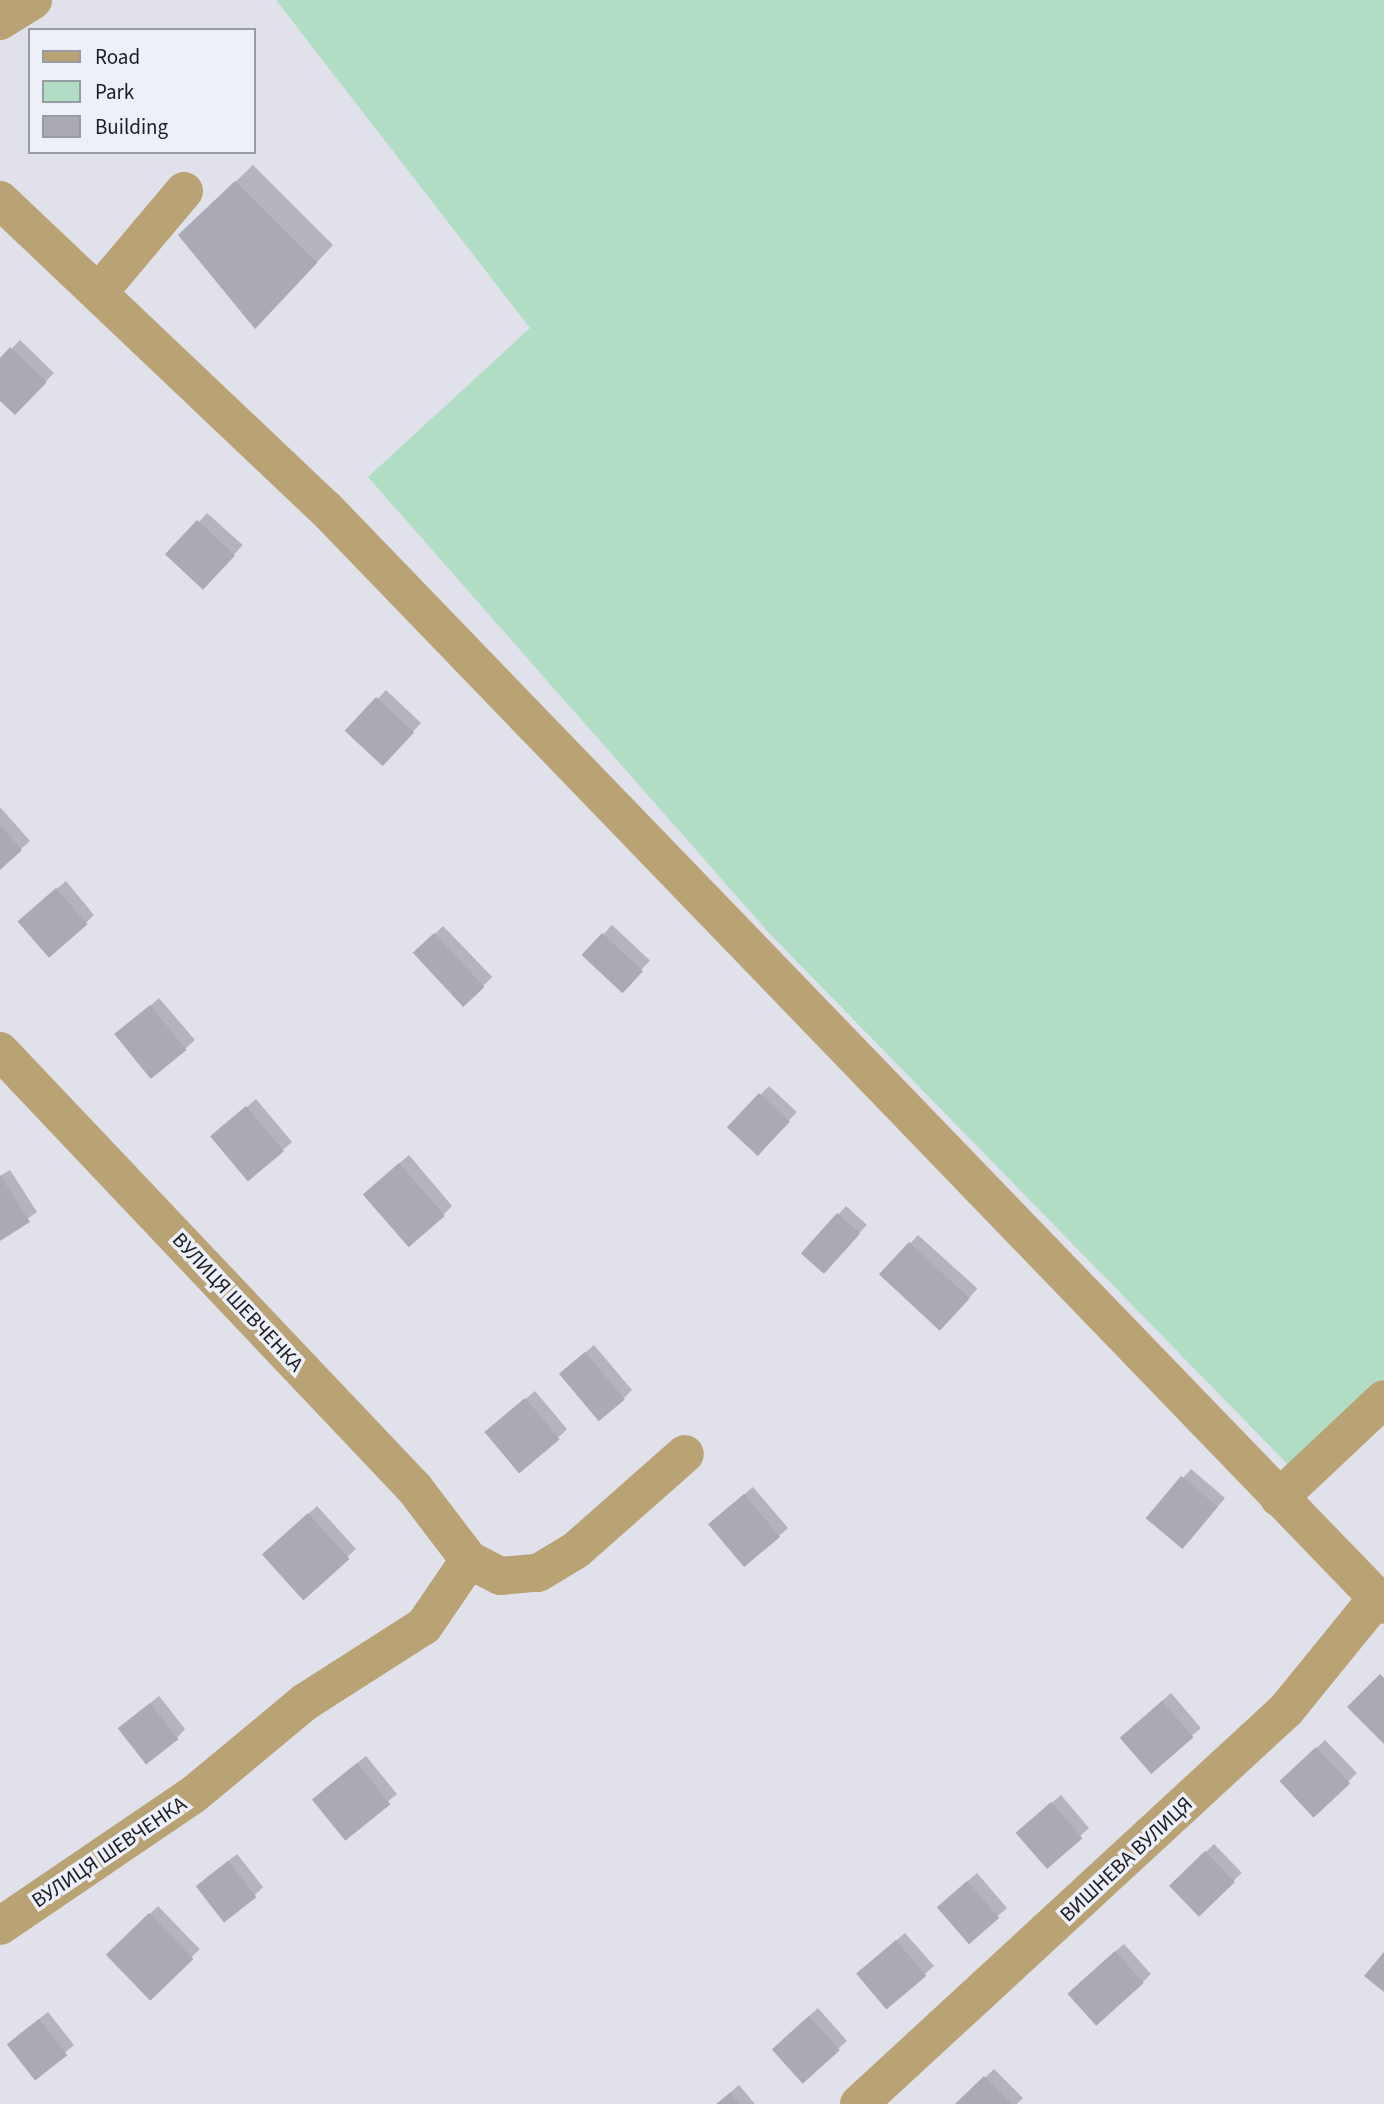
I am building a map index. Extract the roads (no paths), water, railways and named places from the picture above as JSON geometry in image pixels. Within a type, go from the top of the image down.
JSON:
[{"type":"street","points":[[0,22],[33,0]]},
{"type":"street","points":[[99,292],[184,191]]},
{"type":"street","points":[[0,200],[336,519],[1380,1601]]},
{"type":"street","name":"ВУЛИЦЯ ШЕВЧЕНКА","points":[[0,1053],[415,1489],[469,1560],[500,1576],[538,1573],[576,1550],[685,1454]]},
{"type":"street","points":[[1279,1498],[1384,1399]]},
{"type":"street","name":"ВУЛИЦЯ ШЕВЧЕНКА","points":[[0,1926],[193,1795],[305,1702],[424,1626],[469,1560]]},
{"type":"street","name":"ВИШНЕВА ВУЛИЦЯ","points":[[859,2104],[1286,1710],[1380,1601]]}]
